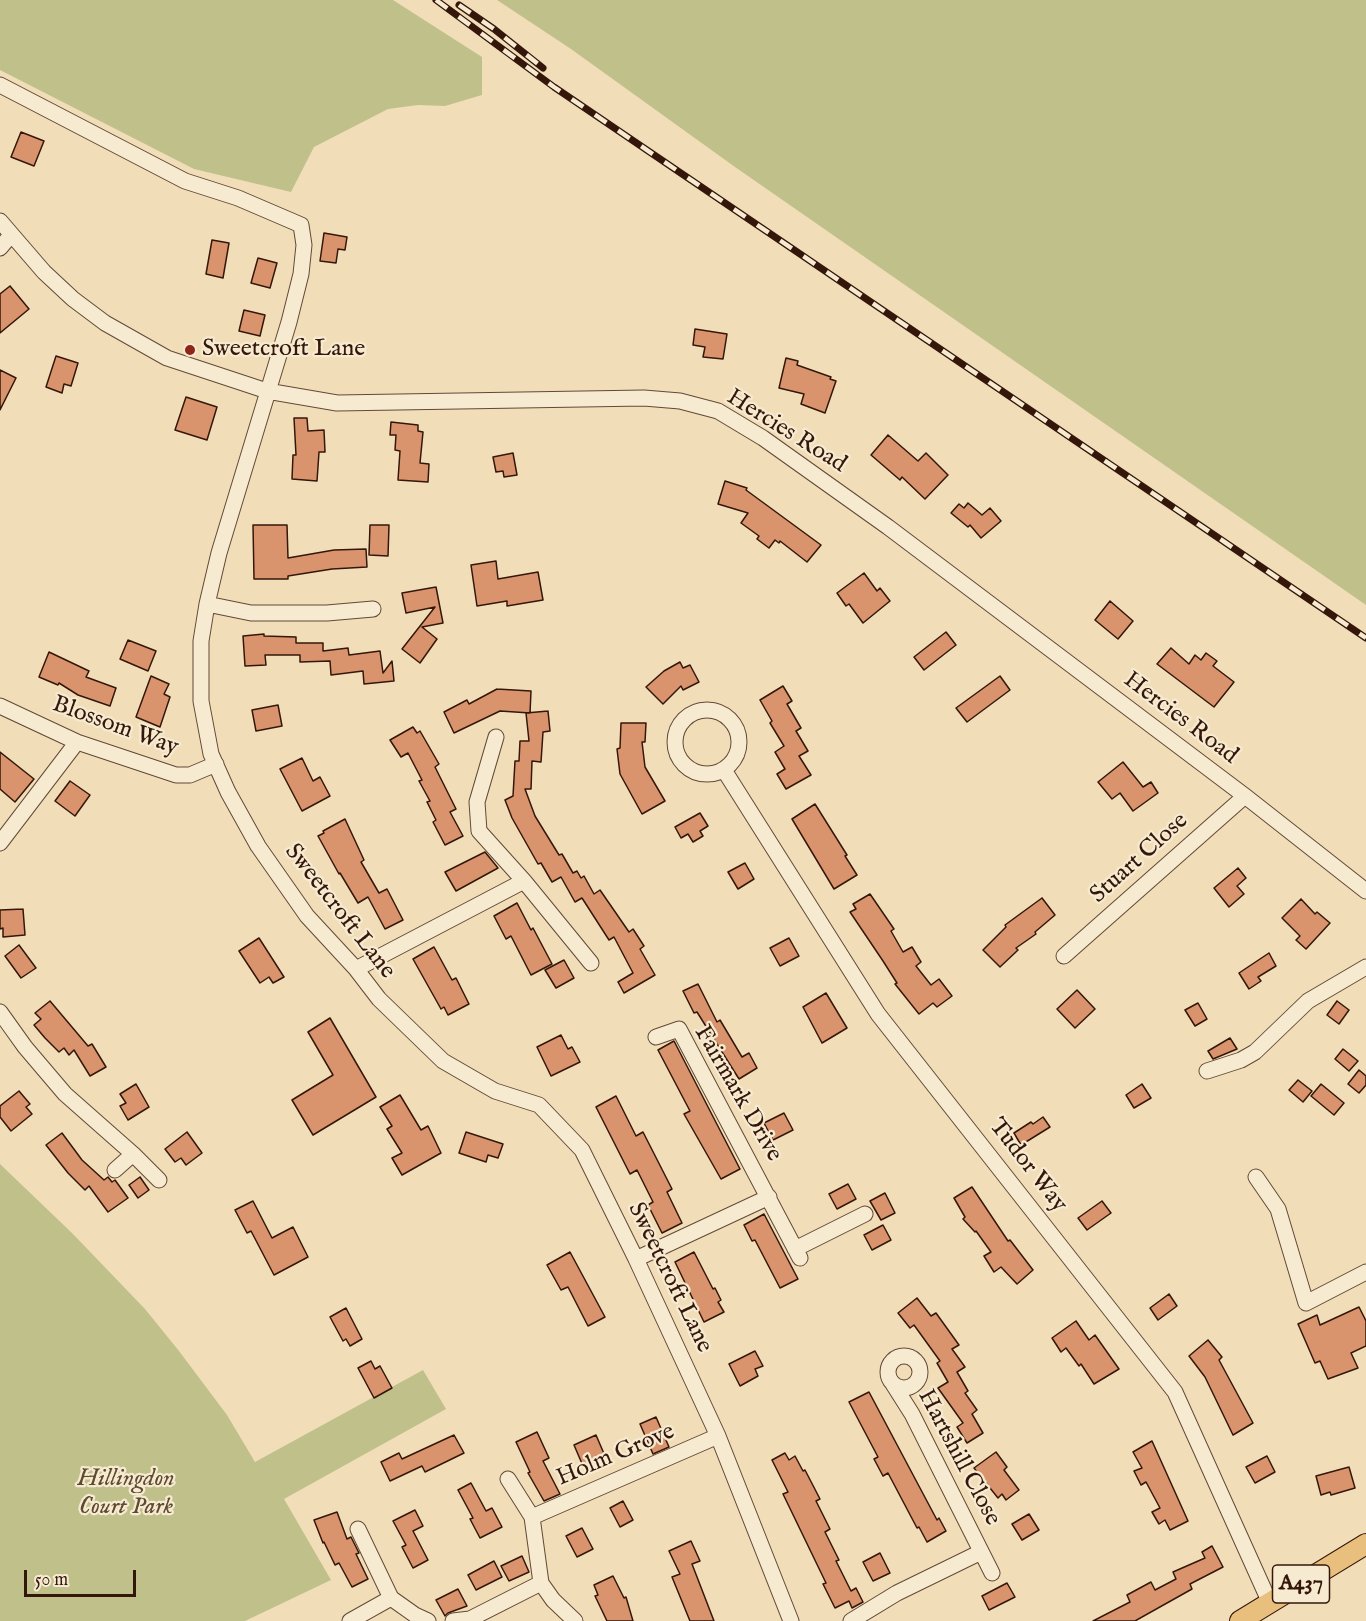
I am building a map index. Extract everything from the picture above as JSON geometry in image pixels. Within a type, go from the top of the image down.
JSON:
[{"type":"main road","name":"A437","points":[[1240,1621],[1365,1546]]},
{"type":"street","name":"Sweetcroft Lane","points":[[0,85],[185,181],[238,198],[301,225],[304,245],[301,274],[276,368],[267,391],[219,553],[207,604],[201,641],[201,701],[211,754],[228,792],[258,846],[307,916],[356,969],[379,999],[443,1061],[495,1091],[539,1105],[582,1150],[636,1259],[718,1436],[791,1621]]},
{"type":"street","name":"Hercies Road","points":[[0,221],[44,272],[73,299],[105,323],[166,358],[267,391],[338,403],[644,398],[680,402],[718,411],[763,438],[888,527],[1245,796],[1366,891]]},
{"type":"street","points":[[0,248],[10,234]]},
{"type":"street","points":[[207,604],[251,613],[327,613],[373,609]]},
{"type":"street","name":"Blossom Way","points":[[0,706],[77,742],[177,775],[190,775],[216,764]]},
{"type":"street","points":[[712,710],[732,721],[739,734],[738,754],[732,764],[724,770],[712,775],[700,774],[684,766],[679,759],[675,748],[675,737],[684,719],[693,713],[712,710]]},
{"type":"street","points":[[496,737],[477,802],[479,831],[524,881],[591,963]]},
{"type":"street","points":[[0,843],[77,742]]},
{"type":"street","name":"Tudor Way","points":[[724,770],[878,1014],[1175,1392],[1270,1603]]},
{"type":"street","name":"Stuart Close","points":[[1064,956],[1245,796]]},
{"type":"street","points":[[356,969],[524,881]]},
{"type":"street","points":[[1207,1071],[1255,1052],[1308,1001],[1366,967]]},
{"type":"street","points":[[0,1012],[25,1047],[65,1094],[159,1180]]},
{"type":"street","name":"Fairmark Drive","points":[[656,1037],[679,1029],[798,1254],[865,1214]]},
{"type":"street","points":[[115,1170],[133,1154]]},
{"type":"street","points":[[1256,1177],[1278,1209],[1305,1303],[1366,1272]]},
{"type":"street","name":"Fairmark Drive","points":[[636,1259],[769,1197]]},
{"type":"street","name":"Hartshill Close","points":[[893,1384],[912,1414],[992,1573]]},
{"type":"street","name":"Holm Grove","points":[[532,1517],[718,1436]]},
{"type":"street","points":[[508,1479],[532,1517],[541,1583],[553,1600],[575,1621]]},
{"type":"street","points":[[358,1529],[392,1598],[415,1615],[428,1621]]},
{"type":"street","name":"Hartshill Close","points":[[852,1621],[897,1593],[981,1552]]},
{"type":"street","points":[[453,1621],[470,1619],[541,1583]]},
{"type":"street","points":[[350,1621],[392,1598]]},
{"type":"green space","points":[[0,0],[393,0],[482,57],[482,95],[445,106],[418,105],[388,109],[314,147],[291,192],[194,169],[0,70]]},
{"type":"green space","points":[[497,0],[1366,0],[1366,605],[735,167],[571,49]]},
{"type":"green space","name":"Hillingdon Court Park","points":[[0,1164],[73,1234],[145,1309],[227,1415],[255,1462],[423,1370],[446,1409],[284,1499],[331,1580],[245,1621],[0,1621]]},
{"type":"building","points":[[21,132],[44,141],[34,166],[11,157]]},
{"type":"building","points":[[324,233],[347,237],[345,250],[338,249],[336,263],[320,261]]},
{"type":"building","points":[[212,240],[229,243],[223,278],[206,274]]},
{"type":"building","points":[[258,258],[277,263],[270,288],[251,283]]},
{"type":"building","points":[[10,286],[29,309],[0,333],[0,294]]},
{"type":"building","points":[[244,310],[265,315],[260,336],[239,331]]},
{"type":"building","points":[[695,329],[727,334],[723,359],[703,357],[705,347],[693,345]]},
{"type":"building","points":[[56,356],[78,363],[71,386],[64,384],[62,393],[46,387]]},
{"type":"building","points":[[786,358],[798,361],[797,365],[831,377],[830,379],[836,381],[825,413],[801,404],[804,394],[779,388]]},
{"type":"building","points":[[0,370],[16,378],[0,410]]},
{"type":"building","points":[[186,397],[217,407],[207,440],[175,430]]},
{"type":"building","points":[[294,418],[307,418],[308,431],[324,430],[325,452],[319,452],[317,481],[292,479],[293,455],[296,455]]},
{"type":"building","points":[[391,422],[418,425],[418,431],[423,432],[420,463],[429,464],[428,482],[398,480],[400,451],[395,450],[396,435],[390,435]]},
{"type":"building","points":[[888,435],[918,461],[926,453],[948,475],[925,499],[902,477],[900,480],[871,455]]},
{"type":"building","points":[[513,453],[517,475],[504,477],[503,471],[496,472],[493,457]]},
{"type":"building","points":[[725,481],[747,488],[746,490],[821,545],[807,562],[780,541],[779,543],[775,540],[769,548],[757,539],[759,536],[741,523],[748,513],[718,504]]},
{"type":"building","points":[[968,503],[982,515],[990,508],[1001,521],[981,538],[970,525],[968,527],[951,513],[959,504],[964,508]]},
{"type":"building","points":[[253,525],[287,525],[288,558],[334,550],[366,549],[367,567],[332,569],[288,576],[288,579],[254,579]]},
{"type":"building","points":[[370,525],[389,525],[388,556],[369,555]]},
{"type":"building","points":[[496,561],[498,579],[538,572],[543,600],[507,606],[507,601],[477,606],[471,565]]},
{"type":"building","points":[[864,573],[877,591],[880,588],[890,601],[863,623],[849,604],[846,606],[837,593]]},
{"type":"building","points":[[436,587],[443,623],[422,627],[437,639],[420,663],[402,649],[435,607],[406,613],[402,593]]},
{"type":"building","points":[[1110,601],[1133,621],[1118,639],[1095,620]]},
{"type":"building","points":[[946,632],[956,645],[924,670],[914,657]]},
{"type":"building","points":[[264,634],[264,636],[296,637],[296,643],[323,643],[323,651],[348,648],[349,655],[380,651],[383,673],[392,661],[394,681],[364,684],[363,671],[331,675],[330,661],[300,662],[300,655],[265,655],[266,665],[245,666],[243,636]]},
{"type":"building","points":[[128,640],[156,651],[148,671],[120,659]]},
{"type":"building","points":[[1171,648],[1189,664],[1195,655],[1201,660],[1206,653],[1217,661],[1213,666],[1234,682],[1214,707],[1157,664]]},
{"type":"building","points":[[49,652],[89,671],[86,677],[116,688],[110,706],[78,695],[59,683],[58,685],[39,677]]},
{"type":"building","points":[[680,662],[683,668],[690,665],[699,682],[683,690],[681,686],[663,704],[646,687],[664,671]]},
{"type":"building","points":[[151,676],[169,684],[164,694],[170,697],[160,727],[136,717]]},
{"type":"building","points":[[1000,676],[1010,690],[967,722],[956,708]]},
{"type":"building","points":[[783,686],[792,701],[787,704],[801,728],[796,731],[808,751],[799,756],[811,775],[786,789],[777,774],[785,769],[775,752],[784,746],[760,700]]},
{"type":"building","points":[[497,689],[531,691],[530,713],[500,711],[454,733],[444,712],[467,700],[469,704]]},
{"type":"building","points":[[278,705],[282,726],[256,731],[252,710]]},
{"type":"building","points":[[548,711],[550,731],[543,732],[541,762],[532,761],[531,789],[525,789],[535,816],[559,855],[562,854],[573,873],[577,871],[581,878],[584,876],[594,894],[600,890],[629,932],[633,929],[644,946],[640,949],[655,975],[624,993],[618,982],[633,973],[614,937],[609,940],[582,898],[575,902],[561,877],[552,882],[541,863],[538,864],[512,818],[505,800],[513,796],[515,761],[519,761],[520,741],[529,741],[526,713]]},
{"type":"building","points":[[621,723],[646,723],[645,742],[642,742],[645,767],[665,801],[642,814],[620,774],[617,749],[620,748]]},
{"type":"building","points":[[413,727],[417,733],[420,731],[439,764],[435,767],[456,809],[450,812],[463,836],[445,845],[433,822],[436,820],[427,802],[430,801],[419,781],[422,780],[408,753],[401,757],[390,740]]},
{"type":"building","points":[[0,752],[34,779],[15,802],[0,789]]},
{"type":"building","points":[[302,758],[313,781],[320,777],[330,796],[302,811],[280,769]]},
{"type":"building","points":[[1123,762],[1143,787],[1151,782],[1158,793],[1133,811],[1120,793],[1112,799],[1098,782]]},
{"type":"building","points":[[70,781],[90,795],[75,816],[55,801]]},
{"type":"building","points":[[815,804],[857,875],[834,889],[792,819]]},
{"type":"building","points":[[700,813],[708,826],[700,831],[703,836],[693,842],[688,834],[681,838],[675,827]]},
{"type":"building","points":[[345,819],[364,860],[361,862],[379,893],[387,889],[403,920],[385,929],[368,897],[358,903],[318,836]]},
{"type":"building","points":[[485,852],[498,868],[456,891],[445,872]]},
{"type":"building","points":[[745,863],[754,879],[738,889],[728,872]]},
{"type":"building","points":[[1238,868],[1246,878],[1237,886],[1244,894],[1229,907],[1214,888]]},
{"type":"building","points":[[870,894],[894,929],[891,931],[903,952],[912,947],[921,962],[916,966],[931,985],[939,979],[952,996],[937,1007],[933,1003],[919,1014],[895,984],[897,983],[850,912],[856,909],[853,904]]},
{"type":"building","points":[[1042,898],[1055,915],[1035,932],[1036,934],[1016,948],[1018,950],[1000,967],[983,950],[1006,927],[1005,925]]},
{"type":"building","points":[[1301,899],[1315,914],[1317,912],[1330,923],[1306,949],[1296,940],[1300,936],[1282,918]]},
{"type":"building","points":[[517,903],[552,964],[531,975],[511,936],[506,939],[494,916]]},
{"type":"building","points":[[23,909],[25,935],[3,937],[3,928],[0,929],[0,910]]},
{"type":"building","points":[[259,938],[284,977],[273,983],[269,977],[260,983],[239,951]]},
{"type":"building","points":[[789,938],[799,956],[780,966],[770,948]]},
{"type":"building","points":[[19,945],[36,968],[21,978],[5,956]]},
{"type":"building","points":[[434,947],[452,980],[456,978],[469,1004],[448,1015],[444,1007],[441,1009],[413,959]]},
{"type":"building","points":[[1269,953],[1276,966],[1258,977],[1261,981],[1249,989],[1239,973]]},
{"type":"building","points":[[564,960],[574,978],[556,988],[545,970]]},
{"type":"building","points":[[698,984],[717,1022],[720,1020],[742,1057],[749,1053],[757,1068],[739,1079],[697,1012],[694,1013],[683,991]]},
{"type":"building","points":[[1077,990],[1095,1009],[1075,1028],[1057,1009]]},
{"type":"building","points":[[826,993],[847,1028],[822,1043],[803,1007]]},
{"type":"building","points":[[50,1001],[88,1046],[92,1044],[106,1067],[90,1076],[74,1050],[69,1055],[64,1048],[59,1052],[45,1038],[34,1025],[41,1019],[35,1013]]},
{"type":"building","points":[[1337,1001],[1349,1010],[1339,1024],[1327,1015]]},
{"type":"building","points":[[1198,1003],[1207,1019],[1195,1026],[1185,1010]]},
{"type":"building","points":[[330,1018],[376,1097],[313,1135],[292,1100],[333,1075],[308,1032]]},
{"type":"building","points":[[561,1035],[568,1049],[572,1047],[580,1062],[551,1076],[537,1047]]},
{"type":"building","points":[[1230,1038],[1237,1049],[1213,1059],[1208,1051]]},
{"type":"building","points":[[674,1041],[740,1169],[721,1179],[684,1114],[690,1111],[658,1050]]},
{"type":"building","points":[[1343,1049],[1358,1061],[1349,1071],[1335,1059]]},
{"type":"building","points":[[1359,1070],[1366,1076],[1366,1085],[1359,1093],[1348,1084]]},
{"type":"building","points":[[1298,1080],[1312,1091],[1303,1102],[1289,1090]]},
{"type":"building","points":[[136,1084],[149,1107],[128,1120],[120,1106],[126,1103],[120,1094]]},
{"type":"building","points":[[1142,1084],[1151,1098],[1134,1108],[1126,1095]]},
{"type":"building","points":[[1321,1084],[1344,1103],[1334,1115],[1311,1096]]},
{"type":"building","points":[[19,1091],[30,1104],[26,1107],[32,1114],[11,1131],[0,1117],[0,1106]]},
{"type":"building","points":[[400,1095],[421,1130],[428,1126],[441,1153],[402,1175],[392,1158],[402,1153],[387,1129],[392,1126],[380,1107]]},
{"type":"building","points":[[616,1096],[636,1136],[643,1132],[672,1189],[667,1192],[682,1223],[662,1233],[648,1205],[653,1202],[637,1170],[630,1174],[596,1107]]},
{"type":"building","points":[[784,1113],[793,1130],[773,1140],[764,1123]]},
{"type":"building","points":[[1043,1117],[1050,1127],[1021,1145],[1014,1133]]},
{"type":"building","points":[[187,1132],[202,1153],[186,1165],[181,1158],[175,1162],[165,1149]]},
{"type":"building","points":[[466,1132],[503,1144],[498,1158],[488,1155],[486,1162],[459,1153]]},
{"type":"building","points":[[62,1133],[82,1160],[104,1180],[108,1177],[112,1182],[115,1180],[128,1198],[108,1212],[89,1186],[85,1190],[46,1145]]},
{"type":"building","points":[[140,1177],[149,1190],[138,1198],[129,1185]]},
{"type":"building","points":[[848,1184],[856,1199],[837,1209],[829,1194]]},
{"type":"building","points":[[972,1187],[1008,1241],[1010,1240],[1033,1270],[1017,1284],[1001,1267],[994,1272],[984,1256],[991,1252],[976,1231],[963,1219],[965,1217],[954,1198]]},
{"type":"building","points":[[885,1193],[895,1213],[881,1220],[870,1201]]},
{"type":"building","points":[[253,1201],[272,1238],[293,1227],[308,1257],[274,1275],[251,1231],[247,1233],[235,1210]]},
{"type":"building","points":[[1102,1201],[1111,1213],[1087,1230],[1078,1218]]},
{"type":"building","points":[[764,1214],[798,1279],[780,1288],[755,1240],[752,1241],[744,1225]]},
{"type":"building","points":[[883,1225],[891,1240],[872,1250],[864,1235]]},
{"type":"building","points":[[570,1252],[605,1317],[588,1326],[568,1287],[561,1290],[547,1265]]},
{"type":"building","points":[[694,1252],[721,1300],[718,1302],[724,1312],[704,1322],[675,1262]]},
{"type":"building","points":[[1169,1294],[1177,1306],[1158,1320],[1150,1308]]},
{"type":"building","points":[[917,1298],[931,1316],[936,1313],[959,1345],[952,1349],[965,1367],[957,1372],[968,1391],[965,1393],[977,1410],[972,1414],[983,1433],[967,1443],[957,1427],[963,1423],[938,1388],[948,1382],[937,1363],[940,1361],[914,1325],[910,1328],[898,1313]]},
{"type":"building","points":[[1359,1307],[1366,1321],[1366,1346],[1351,1353],[1358,1368],[1328,1379],[1320,1361],[1315,1363],[1298,1324],[1317,1315],[1320,1325]]},
{"type":"building","points":[[346,1308],[362,1339],[350,1346],[346,1339],[343,1341],[330,1317]]},
{"type":"building","points":[[1076,1321],[1089,1340],[1095,1335],[1119,1369],[1094,1384],[1081,1364],[1079,1366],[1066,1348],[1061,1352],[1052,1338]]},
{"type":"building","points":[[1208,1340],[1222,1357],[1219,1360],[1253,1423],[1233,1435],[1205,1377],[1189,1356]]},
{"type":"building","points":[[755,1351],[763,1366],[755,1369],[758,1376],[740,1386],[729,1364]]},
{"type":"building","points":[[371,1361],[375,1369],[380,1366],[392,1388],[374,1398],[358,1368]]},
{"type":"building","points":[[869,1392],[937,1520],[939,1518],[946,1531],[927,1542],[919,1527],[917,1528],[888,1473],[883,1476],[874,1459],[878,1457],[849,1402]]},
{"type":"building","points":[[656,1417],[669,1447],[653,1454],[640,1424]]},
{"type":"building","points":[[537,1432],[549,1458],[543,1461],[560,1494],[544,1501],[528,1473],[530,1472],[516,1442]]},
{"type":"building","points":[[454,1435],[464,1453],[425,1472],[422,1466],[390,1481],[381,1462],[399,1453],[402,1459]]},
{"type":"building","points":[[596,1435],[605,1456],[583,1466],[574,1445]]},
{"type":"building","points":[[1152,1441],[1188,1521],[1170,1530],[1165,1520],[1159,1524],[1152,1512],[1160,1508],[1146,1482],[1141,1485],[1134,1471],[1142,1468],[1133,1452]]},
{"type":"building","points":[[996,1452],[1007,1467],[1004,1470],[1019,1490],[1006,1500],[1002,1494],[998,1498],[974,1468]]},
{"type":"building","points":[[785,1453],[789,1460],[795,1456],[820,1499],[816,1501],[830,1529],[825,1532],[839,1560],[836,1561],[851,1591],[856,1588],[863,1602],[852,1608],[849,1601],[835,1608],[823,1584],[826,1583],[783,1494],[788,1492],[772,1460]]},
{"type":"building","points":[[1267,1456],[1275,1472],[1255,1483],[1246,1467]]},
{"type":"building","points":[[1349,1467],[1355,1488],[1331,1495],[1330,1492],[1321,1495],[1316,1476]]},
{"type":"building","points":[[471,1483],[486,1511],[492,1508],[502,1527],[480,1538],[470,1519],[473,1518],[458,1490]]},
{"type":"building","points":[[623,1501],[633,1520],[620,1527],[610,1508]]},
{"type":"building","points":[[415,1510],[423,1526],[413,1531],[428,1560],[413,1568],[402,1547],[406,1545],[393,1521]]},
{"type":"building","points":[[337,1512],[347,1539],[351,1537],[359,1553],[356,1554],[368,1579],[352,1587],[339,1563],[335,1565],[314,1520]]},
{"type":"building","points":[[1029,1514],[1039,1530],[1022,1540],[1012,1524]]},
{"type":"building","points":[[582,1528],[593,1549],[577,1557],[566,1536]]},
{"type":"building","points":[[691,1541],[700,1561],[692,1564],[714,1621],[690,1621],[672,1577],[680,1574],[669,1551]]},
{"type":"building","points":[[1212,1546],[1223,1567],[1190,1584],[1192,1589],[1135,1621],[1093,1621],[1130,1602],[1127,1595],[1151,1582],[1155,1590],[1176,1579],[1173,1572],[1205,1558],[1202,1552]]},
{"type":"building","points":[[880,1553],[890,1573],[873,1581],[863,1562]]},
{"type":"building","points":[[522,1556],[529,1572],[509,1581],[501,1566]]},
{"type":"building","points":[[494,1561],[502,1577],[476,1590],[468,1575]]},
{"type":"building","points":[[613,1576],[624,1598],[626,1597],[633,1621],[607,1621],[595,1596],[598,1595],[594,1585]]},
{"type":"building","points":[[1007,1583],[1015,1597],[989,1610],[982,1596]]},
{"type":"building","points":[[458,1589],[467,1606],[445,1616],[436,1600]]},
{"type":"railway","points":[[436,0],[554,87],[1366,638]]},
{"type":"railway","points":[[459,5],[494,29],[543,68]]},
{"type":"place","name":"Sweetcroft Lane","points":[[190,350]]}]
